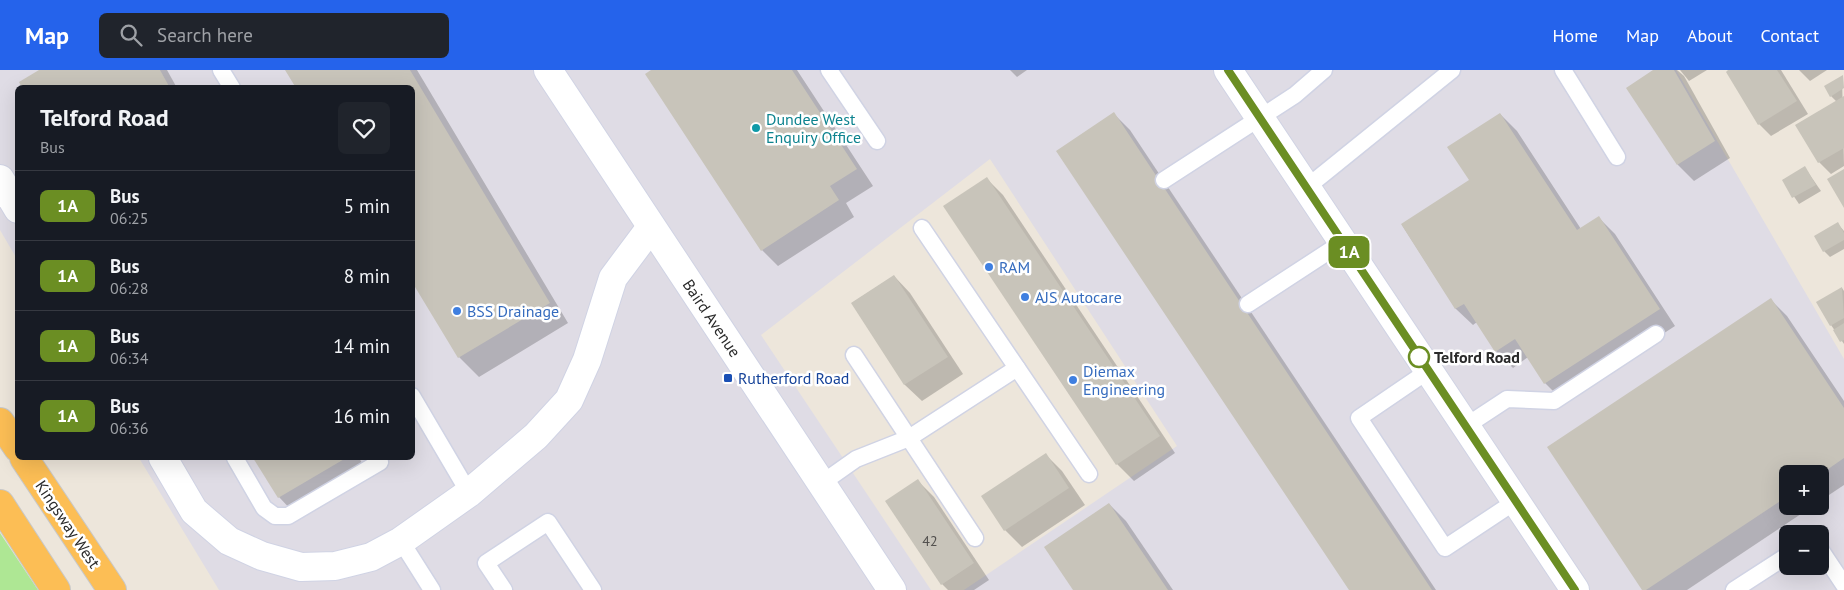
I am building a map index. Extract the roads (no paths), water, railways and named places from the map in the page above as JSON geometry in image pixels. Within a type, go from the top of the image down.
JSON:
[{"type":"highway","points":[[0,422],[15,444]]},
{"type":"highway","name":"Kingsway West","points":[[25,460],[112,590]]},
{"type":"highway","points":[[0,504],[56,590]]},
{"type":"street","name":"Baird Avenue","points":[[548,70],[892,590]]},
{"type":"street","points":[[1228,70],[1575,590]]},
{"type":"street","points":[[0,179],[15,204]]},
{"type":"street","points":[[164,460],[194,510],[229,541],[262,556],[301,567],[335,566],[371,557],[401,542],[469,493],[536,436],[569,400],[587,360],[613,278],[651,227]]},
{"type":"lane","points":[[222,70],[230,85]]},
{"type":"lane","points":[[829,70],[876,141]]},
{"type":"lane","points":[[1164,180],[1295,95],[1324,70]]},
{"type":"lane","points":[[1306,188],[1452,70]]},
{"type":"lane","points":[[1563,70],[1616,157]]},
{"type":"lane","points":[[922,228],[1089,474]]},
{"type":"lane","points":[[1248,304],[1343,242]]},
{"type":"lane","points":[[1466,426],[1507,398],[1554,401],[1656,334]]},
{"type":"lane","points":[[854,355],[975,538]]},
{"type":"lane","points":[[822,482],[856,459],[909,438],[1017,368]]},
{"type":"lane","points":[[1428,371],[1359,418],[1445,548],[1516,501]]},
{"type":"lane","points":[[415,401],[469,493]]},
{"type":"lane","points":[[236,460],[264,508],[275,516],[288,516],[380,462],[378,460]]},
{"type":"lane","points":[[504,590],[486,563],[548,522],[594,590]]},
{"type":"lane","points":[[401,542],[432,590]]},
{"type":"lane","points":[[1734,590],[1779,561]]},
{"type":"lane","points":[[1829,562],[1844,585]]},
{"type":"place","name":"Dundee West Enquiry Office","points":[[756,128]]},
{"type":"place","name":"RAM","points":[[989,267]]},
{"type":"place","name":"AJS Autocare","points":[[1025,297]]},
{"type":"place","name":"BSS Drainage","points":[[457,311]]},
{"type":"place","name":"Telford Road","points":[[1419,357]]},
{"type":"place","name":"Rutherford Road","points":[[728,378]]},
{"type":"place","name":"Diemax Engineering","points":[[1073,380]]}]
